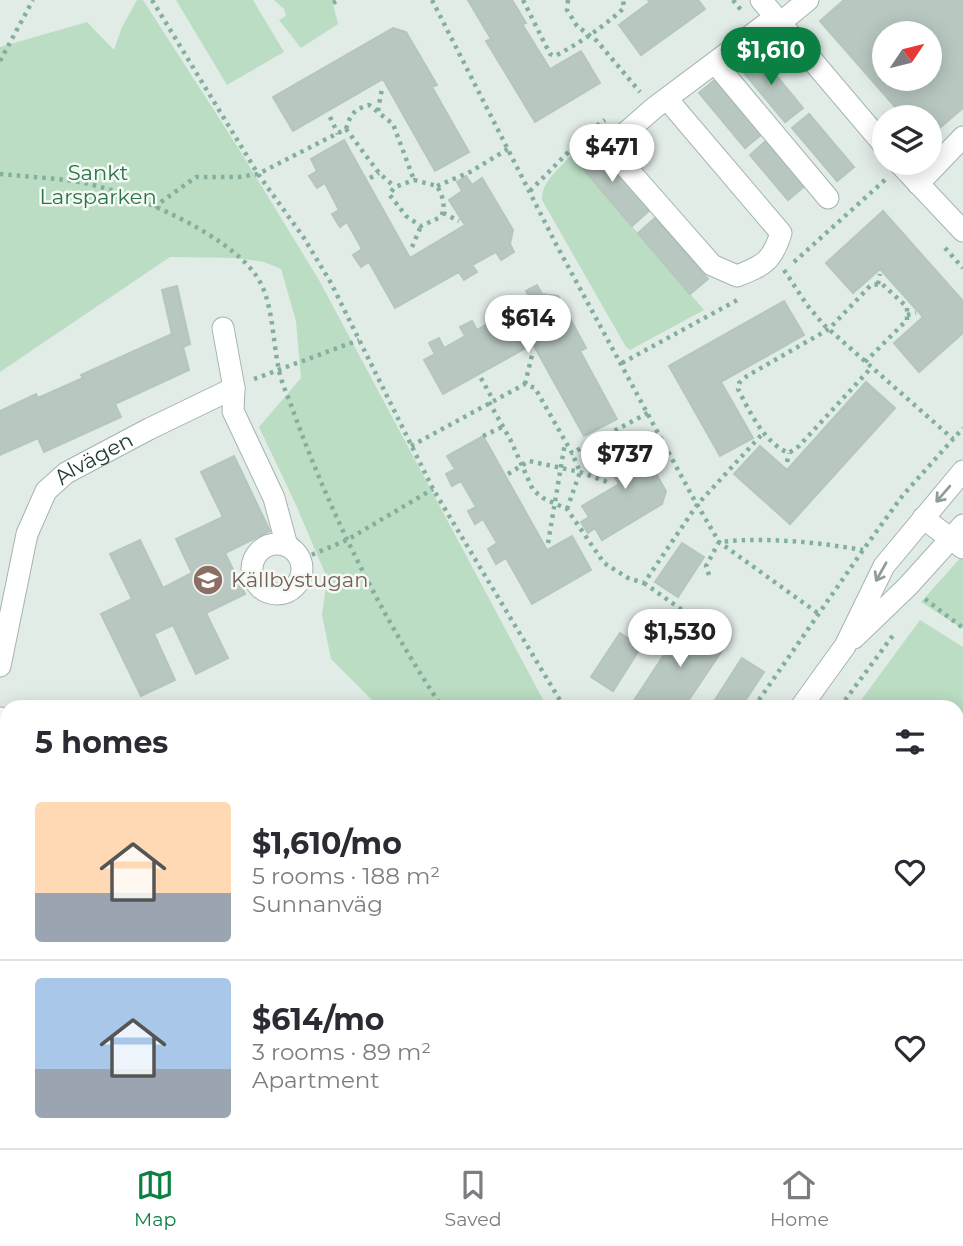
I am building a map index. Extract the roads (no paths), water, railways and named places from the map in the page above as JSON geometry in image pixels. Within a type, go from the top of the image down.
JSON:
[{"type":"street","points":[[761,0],[776,21],[872,131]]},
{"type":"street","points":[[667,99],[781,233],[774,254],[760,267],[737,276],[712,265],[618,158],[615,147],[622,136],[667,99],[808,0]]},
{"type":"street","points":[[715,63],[828,198]]},
{"type":"street","points":[[918,184],[963,137]]},
{"type":"street","points":[[910,175],[963,231]]},
{"type":"street","points":[[223,328],[234,388],[233,411],[274,498],[294,553]]},
{"type":"street","name":"Alvägen","points":[[0,666],[8,584],[26,534],[46,491],[66,473],[234,388]]},
{"type":"street","points":[[806,700],[845,646],[884,566],[963,471]]},
{"type":"street","points":[[845,646],[959,537],[923,518]]},
{"type":"place","name":"Källbystugan","points":[[208,580]]},
{"type":"park label","name":"Sankt Larsparken","points":[[98,185]]}]
